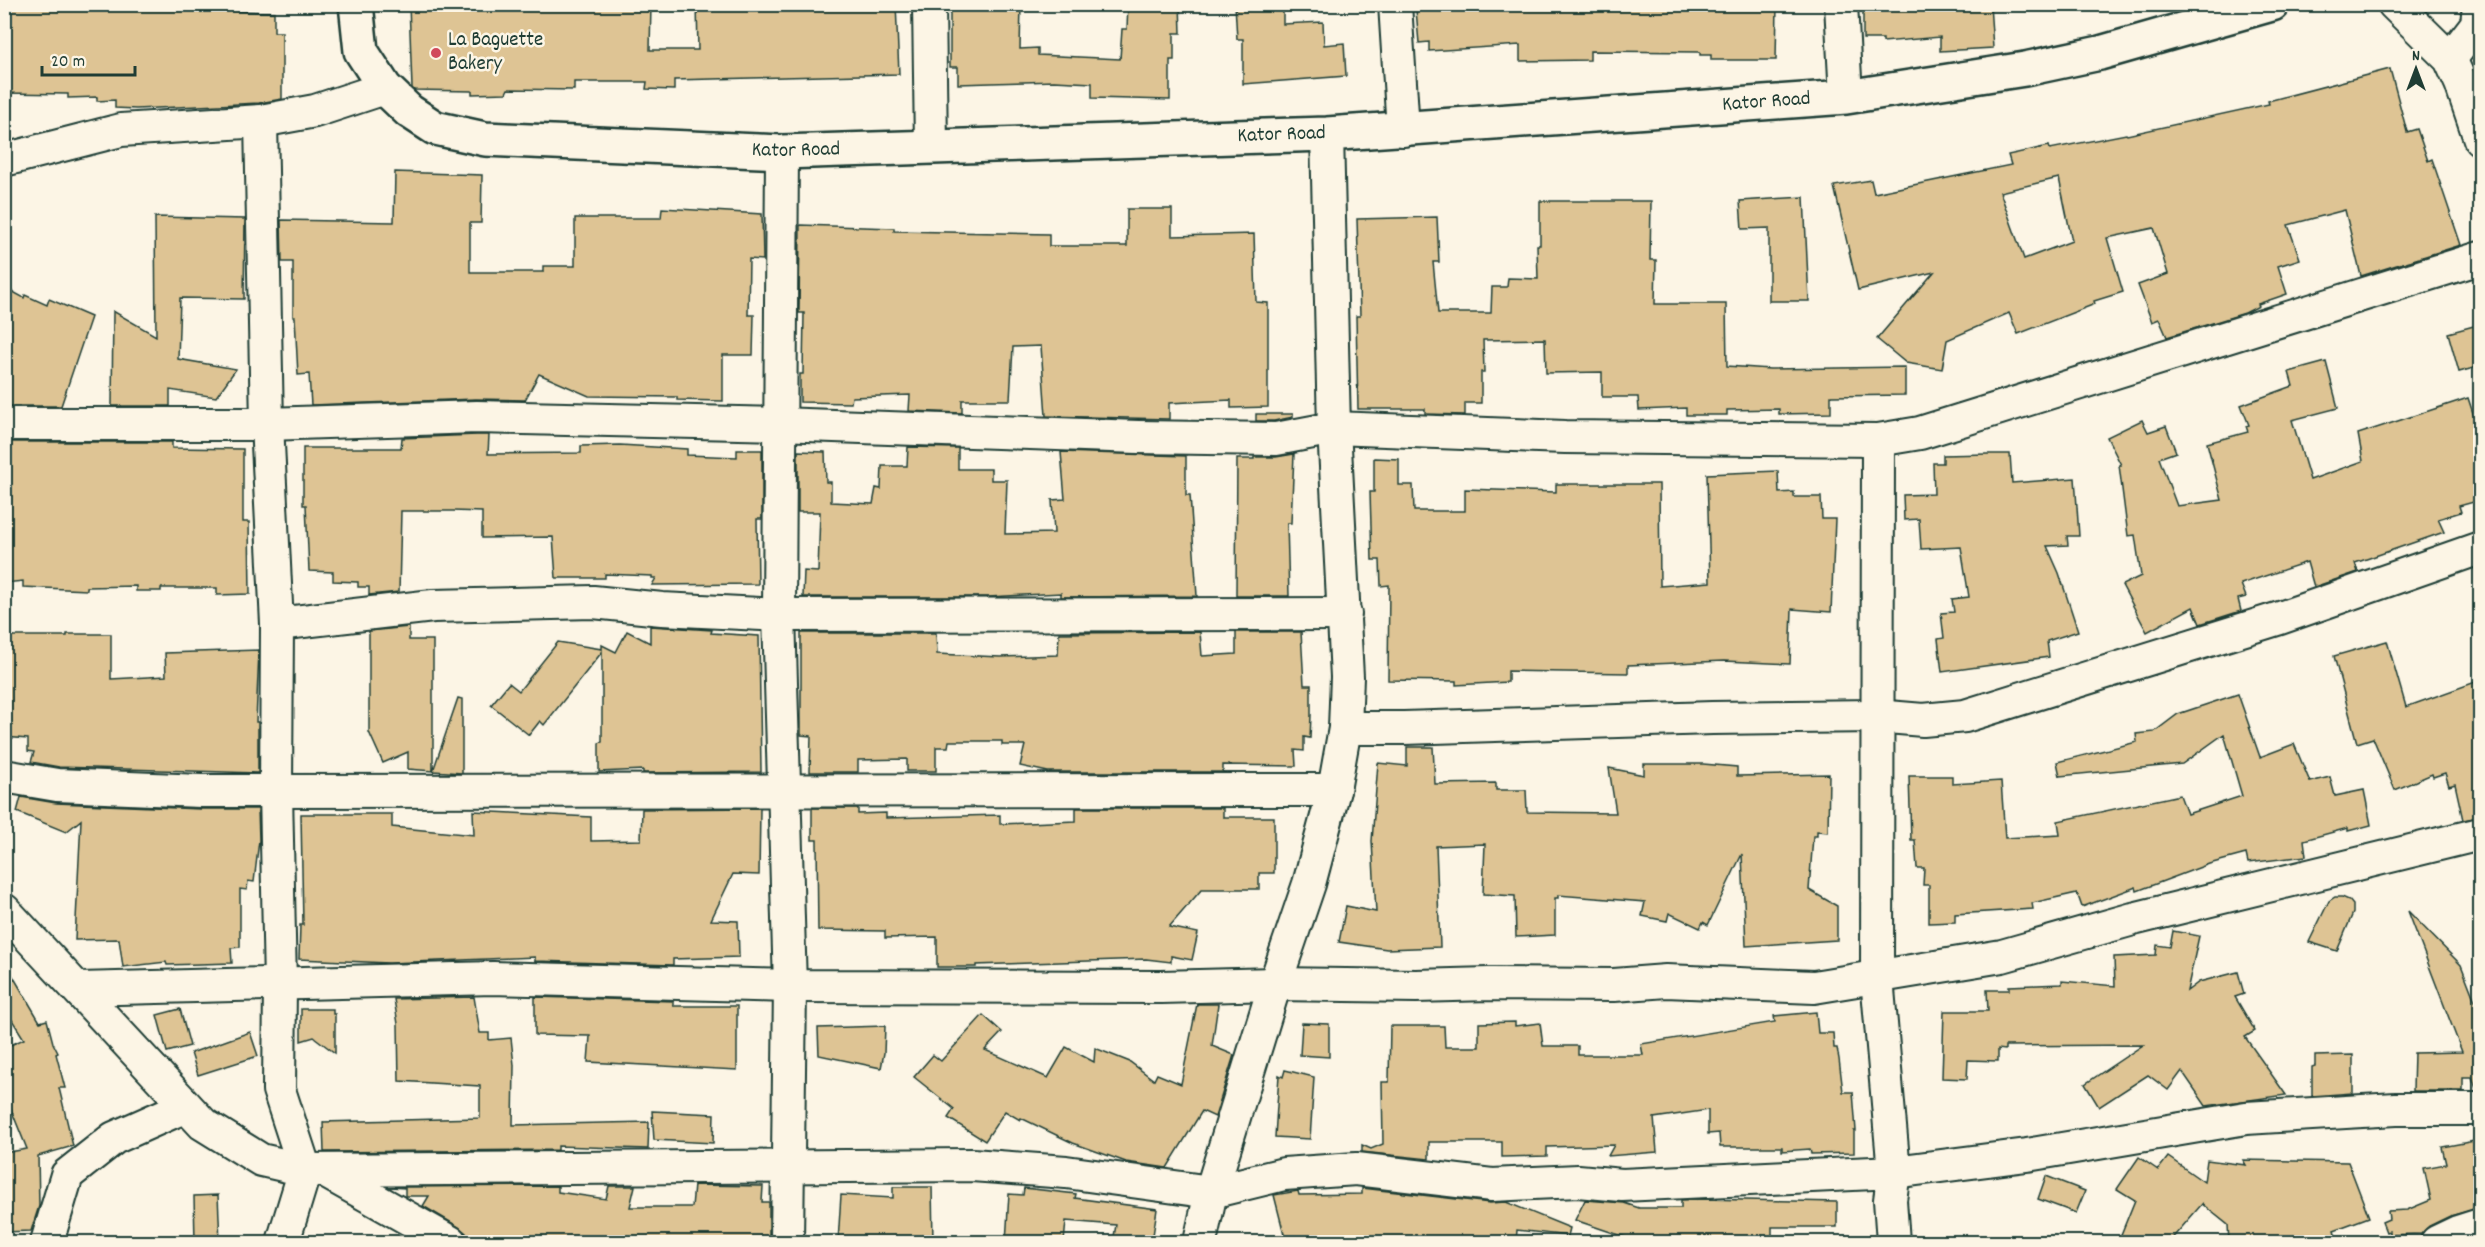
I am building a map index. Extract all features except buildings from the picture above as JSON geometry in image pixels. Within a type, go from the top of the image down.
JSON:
[{"type":"main road","name":"Kator Road","points":[[356,4],[361,51],[385,88],[409,111],[435,128],[485,139],[782,152],[1327,134],[1846,97],[1949,82],[2079,57],[2259,6]]},
{"type":"street","points":[[929,4],[931,147]]},
{"type":"street","points":[[1395,4],[1403,130]]},
{"type":"street","points":[[1841,4],[1846,97]]},
{"type":"street","points":[[2394,4],[2450,59],[2461,82],[2481,139]]},
{"type":"street","points":[[2450,59],[2476,24],[2479,4]]},
{"type":"street","points":[[4,160],[121,130],[261,122],[315,111],[385,88]]},
{"type":"street","points":[[261,122],[267,424],[277,624],[279,1090],[315,1171],[450,1242]]},
{"type":"street","points":[[1200,1242],[1211,1192],[1275,984],[1309,884],[1334,790],[1345,728],[1347,677],[1334,428],[1327,134]]},
{"type":"street","points":[[782,152],[779,615],[790,986],[787,1242]]},
{"type":"street","points":[[4,424],[267,424],[477,417],[779,424],[1138,437],[1276,439],[1334,428],[1565,437],[1878,440],[1920,433],[2481,258]]},
{"type":"street","points":[[1878,440],[1877,978],[1894,1172],[1890,1200],[1893,1242]]},
{"type":"street","points":[[1345,728],[1712,718],[1876,716],[1923,720],[1965,716],[2280,618],[2481,548]]},
{"type":"street","points":[[277,624],[434,606],[593,602],[662,609],[779,615],[1345,614]]},
{"type":"street","points":[[4,776],[57,785],[276,792],[1334,790]]},
{"type":"street","points":[[80,989],[493,978],[790,986],[1614,985],[1666,981],[1814,987],[2002,956],[2133,919],[2481,834]]},
{"type":"street","points":[[4,910],[80,989],[108,1025],[203,1124],[261,1160],[315,1171],[972,1165],[1066,1172],[1211,1192],[1284,1174],[1356,1169],[1492,1185],[1578,1181],[1622,1185],[1894,1172],[2027,1155],[2246,1118],[2396,1109],[2481,1108]]},
{"type":"street","points":[[47,1242],[67,1175],[114,1138],[186,1106]]},
{"type":"street","points":[[283,1242],[315,1171]]},
{"type":"street","points":[[2437,1242],[2481,1224]]},
{"type":"place","name":"La Baguette Bakery","points":[[436,53]]}]
